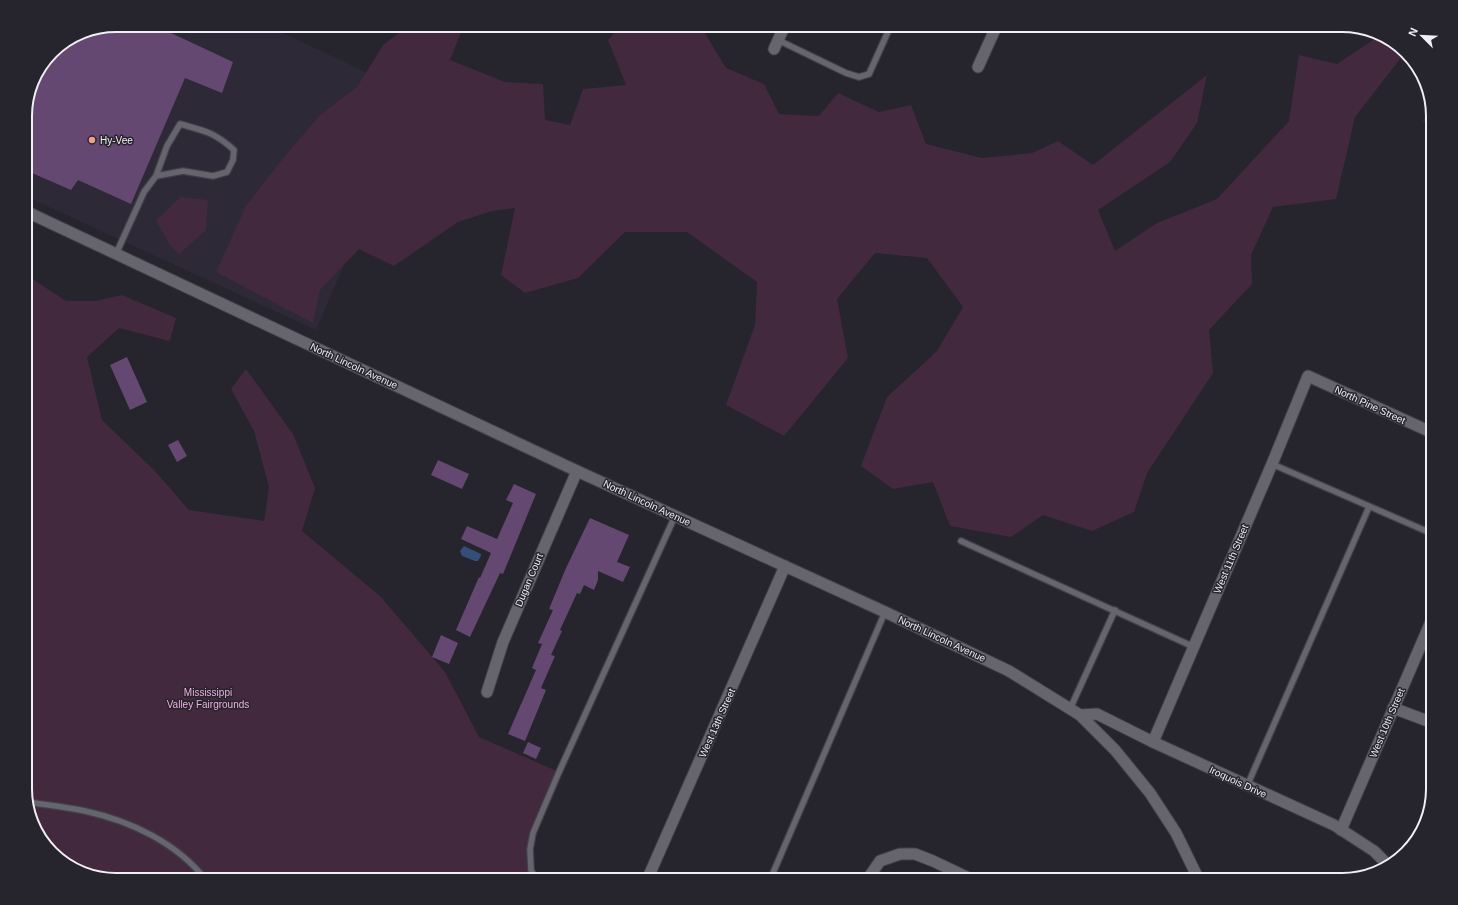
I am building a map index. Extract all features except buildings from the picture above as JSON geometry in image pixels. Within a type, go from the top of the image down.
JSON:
[{"type":"street","points":[[776,44],[781,32]]},
{"type":"street","points":[[978,67],[994,32]]},
{"type":"street","name":"North Lincoln Avenue","points":[[32,214],[577,471],[885,612],[1009,671],[1080,715],[1115,750],[1150,793],[1176,833],[1196,873]]},
{"type":"street","name":"North Pine Street","points":[[1308,376],[1426,430]]},
{"type":"street","name":"West 11th Street","points":[[1153,742],[1308,376]]},
{"type":"street","name":"Dugan Court","points":[[487,692],[503,642],[577,471]]},
{"type":"street","name":"West 13th Street","points":[[650,873],[785,566]]},
{"type":"street","name":"West 10th Street","points":[[1341,830],[1426,633]]},
{"type":"street","points":[[1393,708],[1426,720]]},
{"type":"street","name":"Iroquois Drive","points":[[1080,715],[1097,714],[1153,742],[1334,826],[1374,851],[1385,861]]},
{"type":"street","points":[[872,873],[880,861],[900,854],[915,854],[958,873]]},
{"type":"lane","points":[[776,44],[859,77],[869,74],[888,32]]},
{"type":"lane","points":[[116,254],[144,192],[156,176],[167,146],[180,124],[206,131],[221,138],[234,150],[233,160],[227,172],[213,176],[183,171],[156,176]]},
{"type":"lane","points":[[1272,464],[1426,531]]},
{"type":"lane","points":[[1247,786],[1369,507]]},
{"type":"lane","points":[[532,873],[530,849],[533,833],[559,772],[675,516]]},
{"type":"lane","points":[[961,541],[1194,647]]},
{"type":"lane","points":[[1070,709],[1115,610]]},
{"type":"lane","points":[[773,873],[885,612]]},
{"type":"lane","points":[[34,803],[85,810],[124,822],[160,839],[200,873]]},
{"type":"shaded area","points":[[281,32],[417,96],[316,330],[32,199],[32,111],[35,94],[38,84],[46,69],[61,53],[69,46],[84,38],[105,33]]},
{"type":"green space","points":[[400,32],[461,32],[450,60],[505,82],[543,84],[545,120],[570,125],[583,89],[626,85],[608,40],[615,32],[704,32],[726,68],[764,84],[779,114],[819,116],[838,93],[879,112],[911,105],[926,144],[982,158],[1032,153],[1058,141],[1093,165],[1207,75],[1197,123],[1170,162],[1098,210],[1115,251],[1157,223],[1217,199],[1289,121],[1299,55],[1337,64],[1375,39],[1393,49],[1408,64],[1400,59],[1355,117],[1336,199],[1273,207],[1251,255],[1252,284],[1209,330],[1213,373],[1147,473],[1134,512],[1092,531],[1043,515],[1011,537],[950,526],[933,482],[893,489],[861,466],[887,397],[937,351],[963,307],[927,258],[875,253],[837,299],[848,358],[784,436],[726,405],[755,325],[757,282],[687,232],[625,232],[578,278],[525,293],[501,275],[515,208],[492,211],[458,222],[394,266],[359,249],[320,290],[313,323],[216,272],[246,206],[280,162],[319,116],[357,87],[383,45]]},
{"type":"green space","points":[[1426,111],[1426,121],[1423,122]]},
{"type":"green space","points":[[181,197],[208,200],[206,230],[179,254],[169,244],[156,220]]},
{"type":"green space","name":"Mississippi Valley Fairgrounds","points":[[32,279],[66,301],[96,301],[122,295],[176,318],[170,341],[119,328],[87,357],[102,420],[155,471],[189,510],[264,521],[269,487],[254,431],[231,389],[246,369],[293,434],[315,488],[302,531],[381,597],[445,672],[479,737],[559,772],[533,833],[531,870],[532,873],[116,873],[94,870],[74,862],[61,852],[46,836],[36,816],[32,794]]},
{"type":"water","points":[[464,546],[481,554],[478,561],[462,556],[460,551]]},
{"type":"place","name":"Hy-Vee","points":[[92,140]]}]
